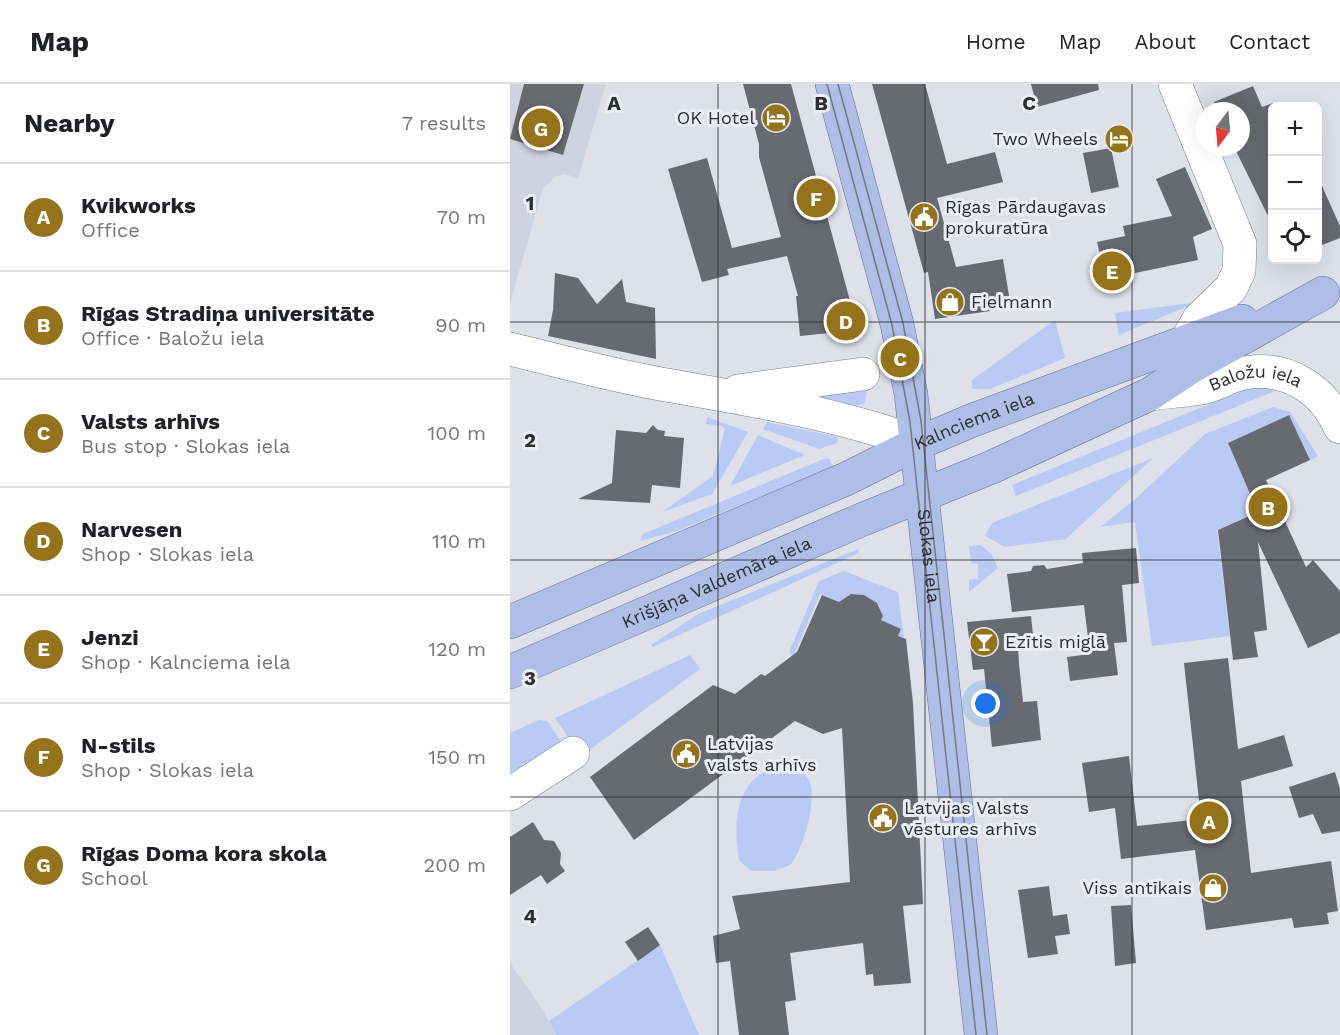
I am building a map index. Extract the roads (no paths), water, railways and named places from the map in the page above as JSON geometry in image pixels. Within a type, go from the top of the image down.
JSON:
[{"type":"main road","name":"Slokas iela","points":[[832,84],[897,324],[918,443],[981,1035]]},
{"type":"main road","name":"Kalnciema iela","points":[[918,443],[1187,340],[1331,289]]},
{"type":"main road","name":"Kalnciema iela","points":[[924,494],[992,467],[1150,394],[1194,365],[1331,289]]},
{"type":"main road","points":[[510,622],[846,479],[918,443]]},
{"type":"main road","name":"Krišjāņa Valdemāra iela","points":[[510,672],[924,494]]},
{"type":"street","points":[[1175,84],[1240,244],[1239,271],[1231,288],[1199,319],[1187,340]]},
{"type":"street","name":"Kalnciema iela","points":[[510,349],[659,384],[721,393],[868,426],[918,443]]},
{"type":"street","name":"Baložu iela","points":[[1150,394],[1208,386],[1245,373],[1278,374],[1301,380],[1331,408],[1340,427]]},
{"type":"street","points":[[721,393],[863,374]]},
{"type":"street","points":[[510,794],[573,753]]},
{"type":"tram line","points":[[827,84],[892,325],[910,422],[976,1035]]},
{"type":"tram line","points":[[838,84],[903,323],[921,421],[987,1035]]},
{"type":"place","name":"OK Hotel","points":[[776,118]]},
{"type":"place","name":"Rīgas Doma kora skola","points":[[541,128]]},
{"type":"place","name":"Two Wheels","points":[[1119,139]]},
{"type":"place","name":"N-stils","points":[[816,198]]},
{"type":"place","name":"Rīgas Pārdaugavas prokuratūra","points":[[924,217]]},
{"type":"place","name":"Jenzi","points":[[1112,271]]},
{"type":"place","name":"Fielmann","points":[[950,302]]},
{"type":"place","name":"Narvesen","points":[[846,321]]},
{"type":"place","name":"Valsts arhīvs","points":[[900,358]]},
{"type":"place","name":"Rīgas Stradiņa universitāte","points":[[1268,507]]},
{"type":"place","name":"Ezītis miglā","points":[[984,642]]},
{"type":"place","name":"Latvijas valsts arhīvs","points":[[686,754]]},
{"type":"place","name":"Latvijas Valsts vēstures arhīvs","points":[[883,818]]},
{"type":"place","name":"Kvikworks","points":[[1209,821]]},
{"type":"place","name":"Viss antīkais","points":[[1213,888]]}]
